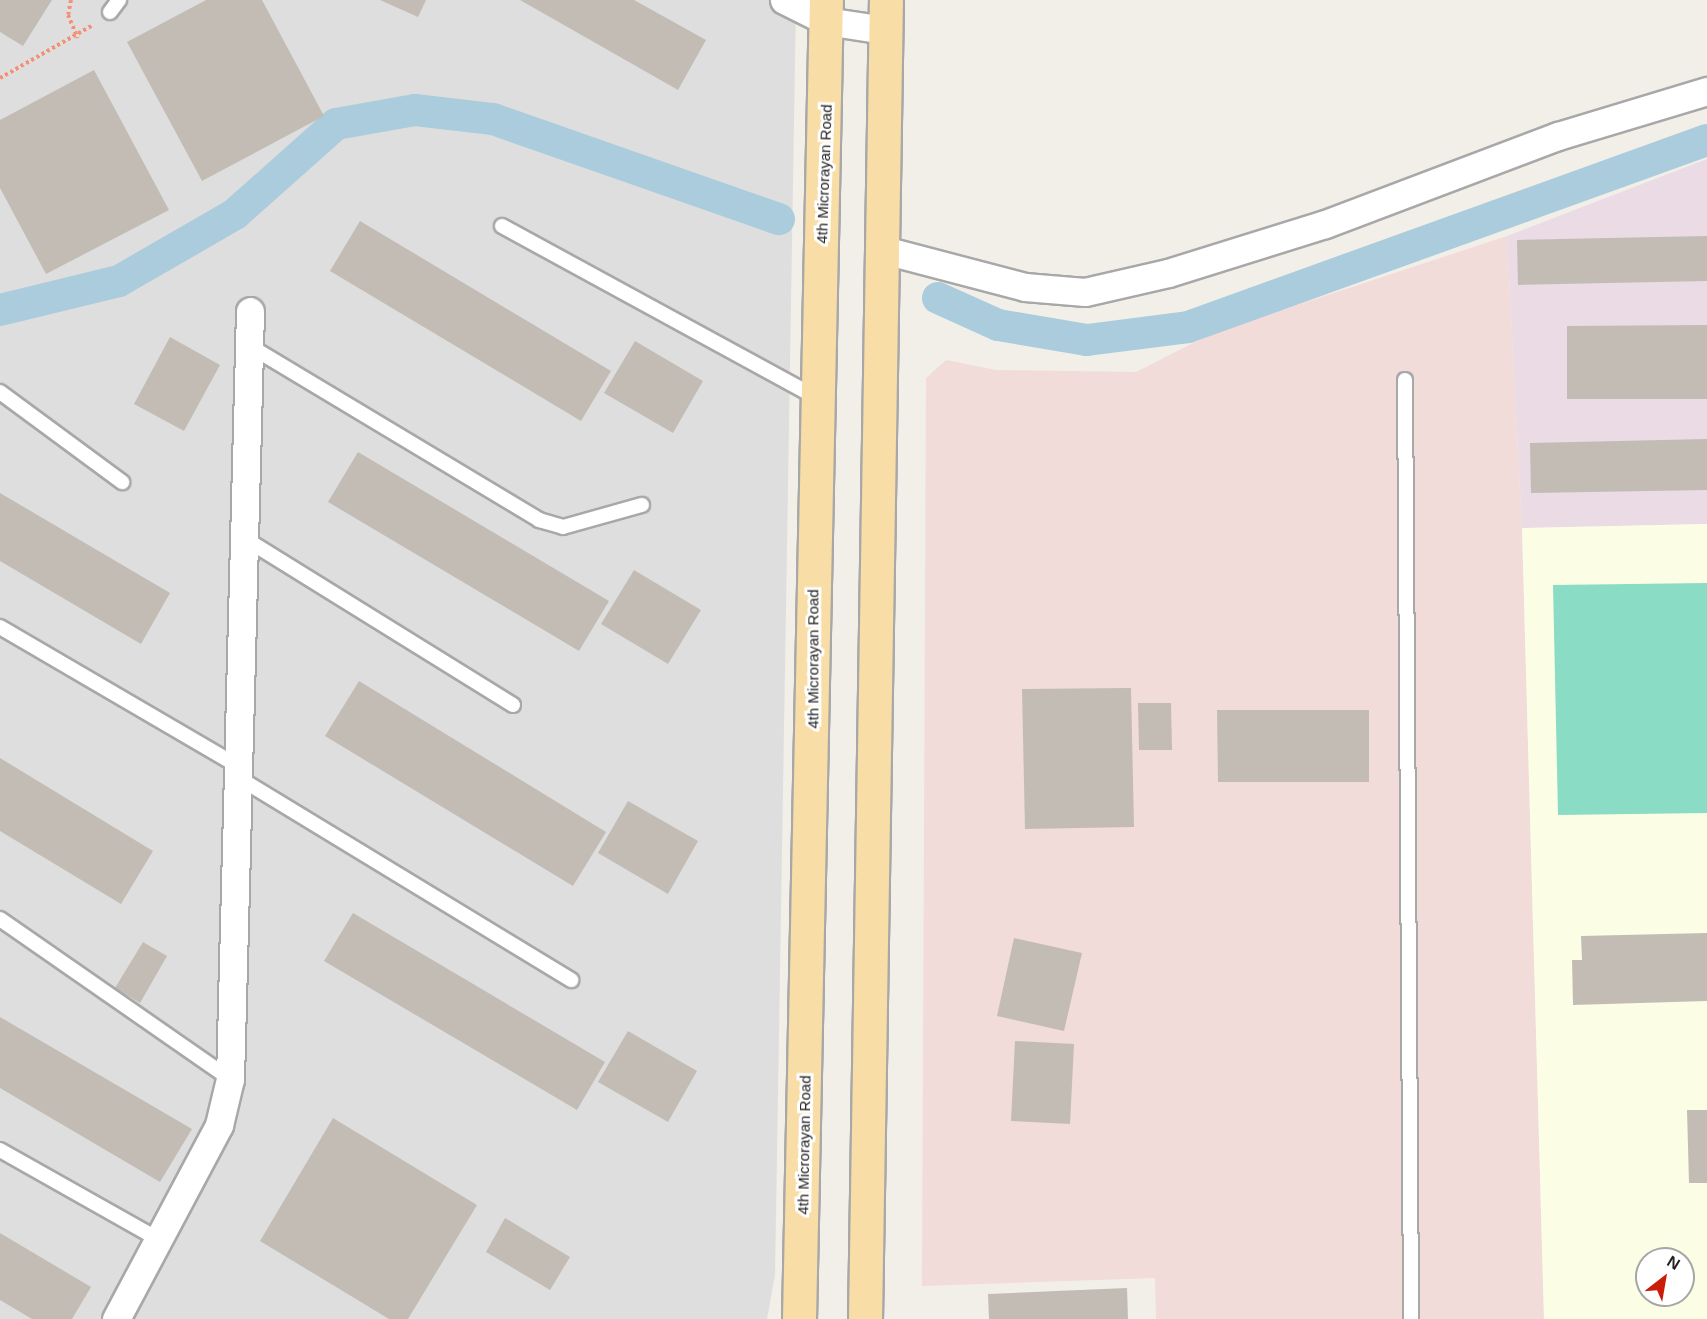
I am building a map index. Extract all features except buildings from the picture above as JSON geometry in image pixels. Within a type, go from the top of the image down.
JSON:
[{"type":"main road","name":"4th Microrayan Road","points":[[800,1319],[815,397],[826,10]]},
{"type":"main road","points":[[865,1319],[886,15]]},
{"type":"street","points":[[784,0],[826,10],[886,15]]},
{"type":"street","points":[[884,250],[1025,286],[1085,292],[1168,273],[1325,224],[1558,136],[1707,92]]},
{"type":"street","points":[[116,1319],[160,1240],[219,1125],[230,1079],[247,540],[250,311]]},
{"type":"lane","points":[[110,12],[119,0]]},
{"type":"lane","points":[[502,226],[815,397]]},
{"type":"lane","points":[[248,345],[539,520],[562,527],[642,505]]},
{"type":"lane","points":[[1405,380],[1411,1319]]},
{"type":"lane","points":[[0,392],[122,482]]},
{"type":"lane","points":[[247,540],[513,705]]},
{"type":"lane","points":[[0,627],[239,772],[571,980]]},
{"type":"lane","points":[[0,919],[230,1079]]},
{"type":"lane","points":[[0,1150],[160,1240]]},
{"type":"path","points":[[71,0],[68,15],[78,38]]},
{"type":"path","points":[[0,78],[78,38],[110,12]]},
{"type":"shaded area","points":[[0,0],[796,0],[775,1275],[767,1319],[0,1319]]},
{"type":"shaded area","points":[[1707,159],[1707,524],[1522,528],[1507,236]]},
{"type":"shaded area","points":[[1507,236],[1522,528],[1544,1319],[1156,1319],[1155,1278],[922,1286],[926,378],[946,360],[996,370],[1136,372],[1215,332]]},
{"type":"shaded area","points":[[1707,524],[1707,1319],[1544,1319],[1522,528]]},
{"type":"green space","points":[[1707,583],[1707,813],[1558,815],[1553,585]]},
{"type":"waterway","points":[[0,310],[119,281],[235,214],[336,124],[415,110],[493,119],[779,219]]},
{"type":"waterway","points":[[938,298],[998,325],[1087,340],[1188,327],[1707,140]]}]
